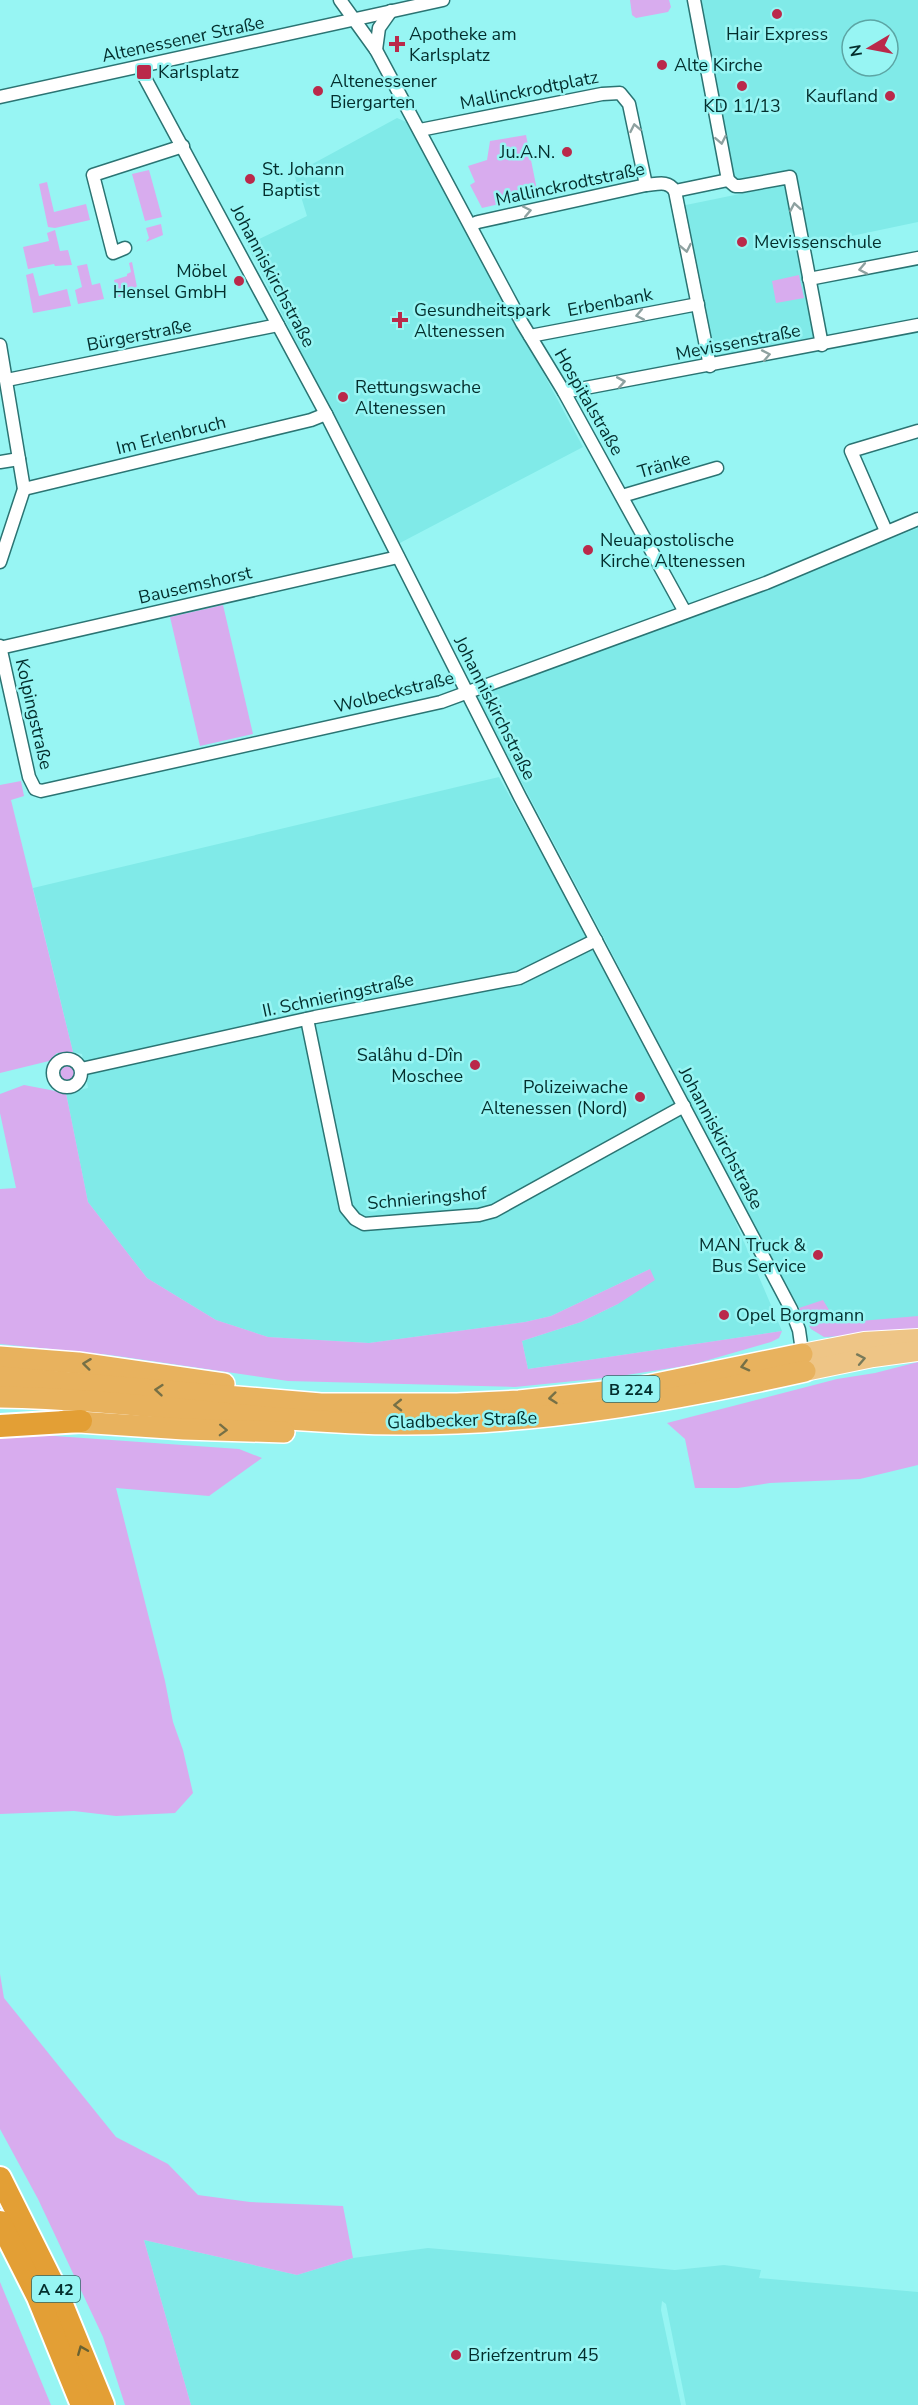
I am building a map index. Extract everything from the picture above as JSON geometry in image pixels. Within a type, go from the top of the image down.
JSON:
[{"type":"highway","points":[[0,1357],[78,1363],[187,1377],[321,1404]]},
{"type":"highway","name":"Gladbecker Straße","points":[[0,1377],[321,1404],[457,1404],[561,1397],[804,1362]]},
{"type":"highway","name":"Gladbecker Straße","points":[[0,1396],[264,1418],[396,1424],[467,1423],[584,1413],[707,1393],[804,1362]]},
{"type":"highway","points":[[0,1418],[254,1432],[322,1431],[396,1424]]},
{"type":"highway","points":[[0,1426],[81,1421]]},
{"type":"highway","name":"A 42","points":[[0,2178],[56,2290],[103,2405]]},
{"type":"highway","name":"A 42","points":[[0,2222],[38,2297],[82,2405]]},
{"type":"highway","points":[[0,2239],[38,2297]]},
{"type":"main road","name":"Gladbecker Straße","points":[[804,1362],[864,1342],[918,1339]]},
{"type":"main road","name":"Gladbecker Straße","points":[[804,1362],[918,1351]]},
{"type":"street","name":"Hospitalstraße","points":[[340,0],[376,50],[530,336],[564,392],[685,612]]},
{"type":"street","name":"Altenessener Straße","points":[[0,97],[443,0]]},
{"type":"street","points":[[694,0],[728,180]]},
{"type":"street","points":[[376,50],[379,28],[391,11]]},
{"type":"street","name":"Johanniskirchstraße","points":[[139,67],[326,414],[467,693],[791,1309],[799,1330],[804,1362]]},
{"type":"street","name":"Mallinckrodtplatz","points":[[420,130],[612,92],[620,93],[629,104],[646,185]]},
{"type":"street","points":[[124,248],[113,253],[93,175],[183,146]]},
{"type":"street","name":"Mallinckrodtstraße","points":[[471,225],[646,185],[671,184],[675,191],[728,180],[732,184],[741,186],[790,177],[808,279]]},
{"type":"street","points":[[675,191],[710,366]]},
{"type":"street","points":[[822,345],[808,279],[918,258]]},
{"type":"street","name":"Erbenbank","points":[[530,336],[698,304]]},
{"type":"street","name":"Bürgerstraße","points":[[7,380],[278,325]]},
{"type":"street","name":"Mevissenstraße","points":[[564,392],[918,325]]},
{"type":"street","points":[[0,345],[24,489],[0,562]]},
{"type":"street","name":"Im Erlenbruch","points":[[24,489],[311,420],[326,414]]},
{"type":"street","points":[[886,531],[851,451],[918,431]]},
{"type":"street","points":[[0,462],[19,459]]},
{"type":"street","name":"Tränke","points":[[622,496],[717,468]]},
{"type":"street","name":"Wolbeckstraße","points":[[35,789],[41,791],[441,702],[766,583],[918,519]]},
{"type":"street","name":"Bausemshorst","points":[[0,647],[398,556]]},
{"type":"street","name":"Kolpingstraße","points":[[0,647],[29,777],[35,789]]},
{"type":"street","name":"II. Schnieringstraße","points":[[81,1069],[307,1018],[519,978],[596,940]]},
{"type":"street","name":"Schnieringshof","points":[[307,1018],[346,1208],[355,1219],[364,1224],[479,1215],[494,1211],[684,1106]]},
{"type":"shaded area","points":[[630,0],[669,0],[671,7],[668,12],[636,18],[632,15]]},
{"type":"shaded area","points":[[695,0],[918,0],[918,222],[804,246],[790,176],[732,183]]},
{"type":"shaded area","name":"Gesundheitspark Altenessen","points":[[397,118],[409,123],[583,447],[398,544],[247,245],[307,216],[294,174]]},
{"type":"shaded area","points":[[526,135],[538,195],[482,208],[470,185],[475,182],[468,166],[487,160],[490,141]]},
{"type":"shaded area","points":[[149,170],[162,217],[145,221],[132,174]]},
{"type":"shaded area","points":[[47,182],[54,212],[86,204],[90,220],[55,228],[48,227],[39,184]]},
{"type":"shaded area","name":"Mevissenschule","points":[[784,185],[816,338],[712,357],[681,206]]},
{"type":"shaded area","points":[[161,224],[163,235],[146,242],[149,238],[146,228]]},
{"type":"shaded area","points":[[55,230],[60,251],[68,250],[72,265],[55,266],[54,264],[28,269],[23,247],[49,241],[47,233]]},
{"type":"shaded area","points":[[132,262],[138,292],[118,297],[114,280],[127,276],[131,272],[129,263]]},
{"type":"shaded area","points":[[87,264],[92,285],[100,283],[104,299],[78,304],[75,290],[82,287],[77,266]]},
{"type":"shaded area","points":[[33,273],[39,296],[67,289],[71,306],[33,313],[26,275]]},
{"type":"shaded area","points":[[799,275],[804,298],[776,303],[772,281]]},
{"type":"shaded area","points":[[918,528],[918,1332],[829,1338],[811,1329],[749,1218],[475,694],[722,604]]},
{"type":"shaded area","points":[[223,605],[253,734],[200,746],[170,617]]},
{"type":"shaded area","points":[[499,777],[593,946],[678,1108],[733,1216],[782,1331],[528,1369],[522,1341],[581,1322],[618,1304],[650,1269],[551,1316],[525,1322],[369,1343],[268,1337],[216,1320],[147,1278],[88,1202],[66,1093],[88,1088],[82,1054],[73,1052],[33,888]]},
{"type":"shaded area","points":[[21,781],[24,796],[11,800],[73,1052],[57,1053],[49,1061],[0,1073],[0,785]]},
{"type":"shaded area","points":[[64,1066],[70,1066],[74,1073],[70,1080],[64,1080],[60,1076],[60,1070]]},
{"type":"shaded area","points":[[24,1085],[66,1093],[88,1202],[147,1278],[216,1320],[268,1337],[369,1343],[525,1322],[551,1316],[650,1269],[655,1280],[618,1304],[581,1322],[522,1341],[528,1369],[782,1331],[779,1338],[771,1342],[691,1365],[614,1377],[515,1387],[288,1381],[110,1355],[0,1344],[0,1189],[16,1188],[0,1113],[0,1094]]},
{"type":"shaded area","points":[[823,1300],[837,1323],[918,1316],[918,1332],[824,1337],[811,1329],[799,1308]]},
{"type":"shaded area","points":[[918,1362],[918,1465],[860,1479],[770,1483],[738,1488],[695,1488],[685,1439],[667,1423],[837,1379],[875,1373]]},
{"type":"shaded area","points":[[41,1435],[239,1449],[262,1458],[209,1496],[116,1488],[165,1681],[173,1722],[183,1750],[193,1793],[175,1813],[116,1816],[74,1811],[0,1814],[0,1438]]},
{"type":"shaded area","points":[[0,1974],[4,1998],[116,2137],[168,2164],[198,2195],[250,2202],[343,2206],[353,2258],[297,2275],[144,2240],[191,2405],[125,2405],[103,2337],[38,2199],[0,2129]]},
{"type":"shaded area","points":[[144,2240],[297,2275],[353,2258],[428,2248],[675,2270],[724,2265],[761,2270],[759,2278],[918,2292],[918,2405],[686,2405],[666,2304],[662,2301],[661,2310],[681,2405],[191,2405]]},
{"type":"shaded area","points":[[0,2282],[51,2405],[0,2405]]},
{"type":"place","name":"Hair Express","points":[[777,14]]},
{"type":"place","name":"Apotheke am Karlsplatz","points":[[397,44]]},
{"type":"place","name":"Alte Kirche","points":[[662,65]]},
{"type":"place","name":"Karlsplatz","points":[[144,72]]},
{"type":"place","name":"KD 11/13","points":[[742,86]]},
{"type":"place","name":"Altenessener Biergarten","points":[[318,91]]},
{"type":"place","name":"Kaufland","points":[[890,96]]},
{"type":"place","name":"Ju.A.N.","points":[[567,152]]},
{"type":"place","name":"St. Johann Baptist","points":[[250,179]]},
{"type":"place","name":"Mevissenschule","points":[[742,242]]},
{"type":"place","name":"Möbel Hensel GmbH","points":[[239,281]]},
{"type":"place","name":"Gesundheitspark Altenessen","points":[[400,320]]},
{"type":"place","name":"Rettungswache Altenessen","points":[[343,397]]},
{"type":"place","name":"Neuapostolische Kirche Altenessen","points":[[588,550]]},
{"type":"place","name":"Salâhu d-Dîn Moschee","points":[[475,1065]]},
{"type":"place","name":"Polizeiwache Altenessen (Nord)","points":[[640,1097]]},
{"type":"place","name":"MAN Truck & Bus Service","points":[[818,1255]]},
{"type":"place","name":"Opel Borgmann","points":[[724,1315]]},
{"type":"place","name":"Briefzentrum 45","points":[[456,2355]]}]
